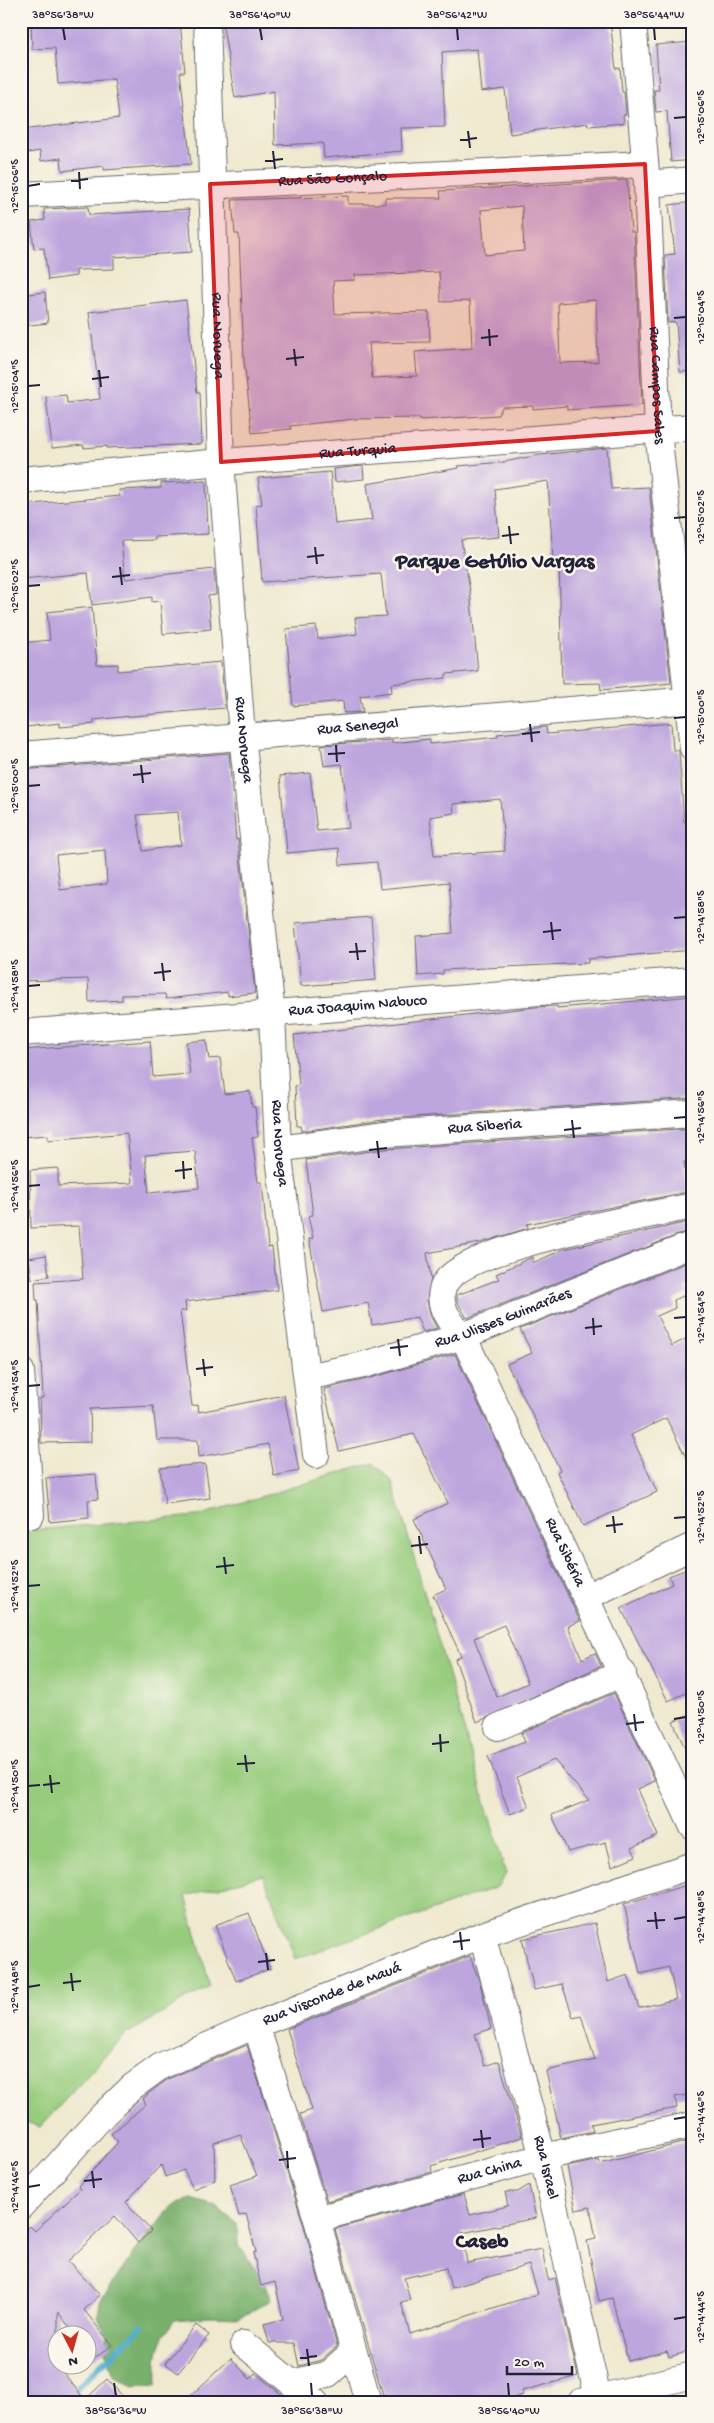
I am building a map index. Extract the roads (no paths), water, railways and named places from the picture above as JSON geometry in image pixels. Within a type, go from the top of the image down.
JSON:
[{"type":"street","name":"Rua Noruega","points":[[207,21],[210,184],[221,462],[242,735],[272,1014],[278,1149],[316,1455]]},
{"type":"street","name":"Rua Campos Sales","points":[[633,21],[646,174],[658,431],[690,700],[693,748]]},
{"type":"street","name":"Rua São Gonçalo","points":[[21,195],[210,184],[646,174],[693,180]]},
{"type":"street","name":"Rua Turquia","points":[[21,480],[221,462],[693,427]]},
{"type":"street","name":"Rua Senegal","points":[[21,755],[242,735],[690,700]]},
{"type":"street","name":"Rua Joaquim Nabuco","points":[[21,1033],[693,980]]},
{"type":"street","name":"Rua Siberia","points":[[278,1149],[384,1134],[693,1113]]},
{"type":"street","name":"Rua Sibéria","points":[[693,1206],[587,1226],[529,1243],[458,1271],[446,1282],[442,1302],[444,1313],[449,1323],[463,1336],[693,1827]]},
{"type":"street","name":"Rua Ulisses Guimarães","points":[[307,1377],[363,1365],[463,1336],[693,1244]]},
{"type":"street","points":[[21,1371],[31,1515]]},
{"type":"street","points":[[586,1597],[693,1546]]},
{"type":"street","points":[[498,1727],[622,1673]]},
{"type":"street","name":"Rua Visconde de Mauá","points":[[25,2195],[132,2087],[160,2066],[256,2025],[482,1935],[693,1865]]},
{"type":"street","name":"Rua Israel","points":[[482,1935],[543,2157],[593,2400]]},
{"type":"street","points":[[256,2025],[317,2219],[368,2402]]},
{"type":"street","name":"Rua China","points":[[317,2219],[543,2157],[693,2125]]},
{"type":"street","points":[[244,2344],[315,2402]]},
{"type":"street","points":[[292,2383],[328,2374],[354,2352]]},
{"type":"street","points":[[593,2400],[693,2375]]},
{"type":"waterway","points":[[70,2394],[142,2327]]},
{"type":"district","name":"Parque Getúlio Vargas","points":[[495,563]]},
{"type":"district","name":"Caseb","points":[[482,2243]]}]
